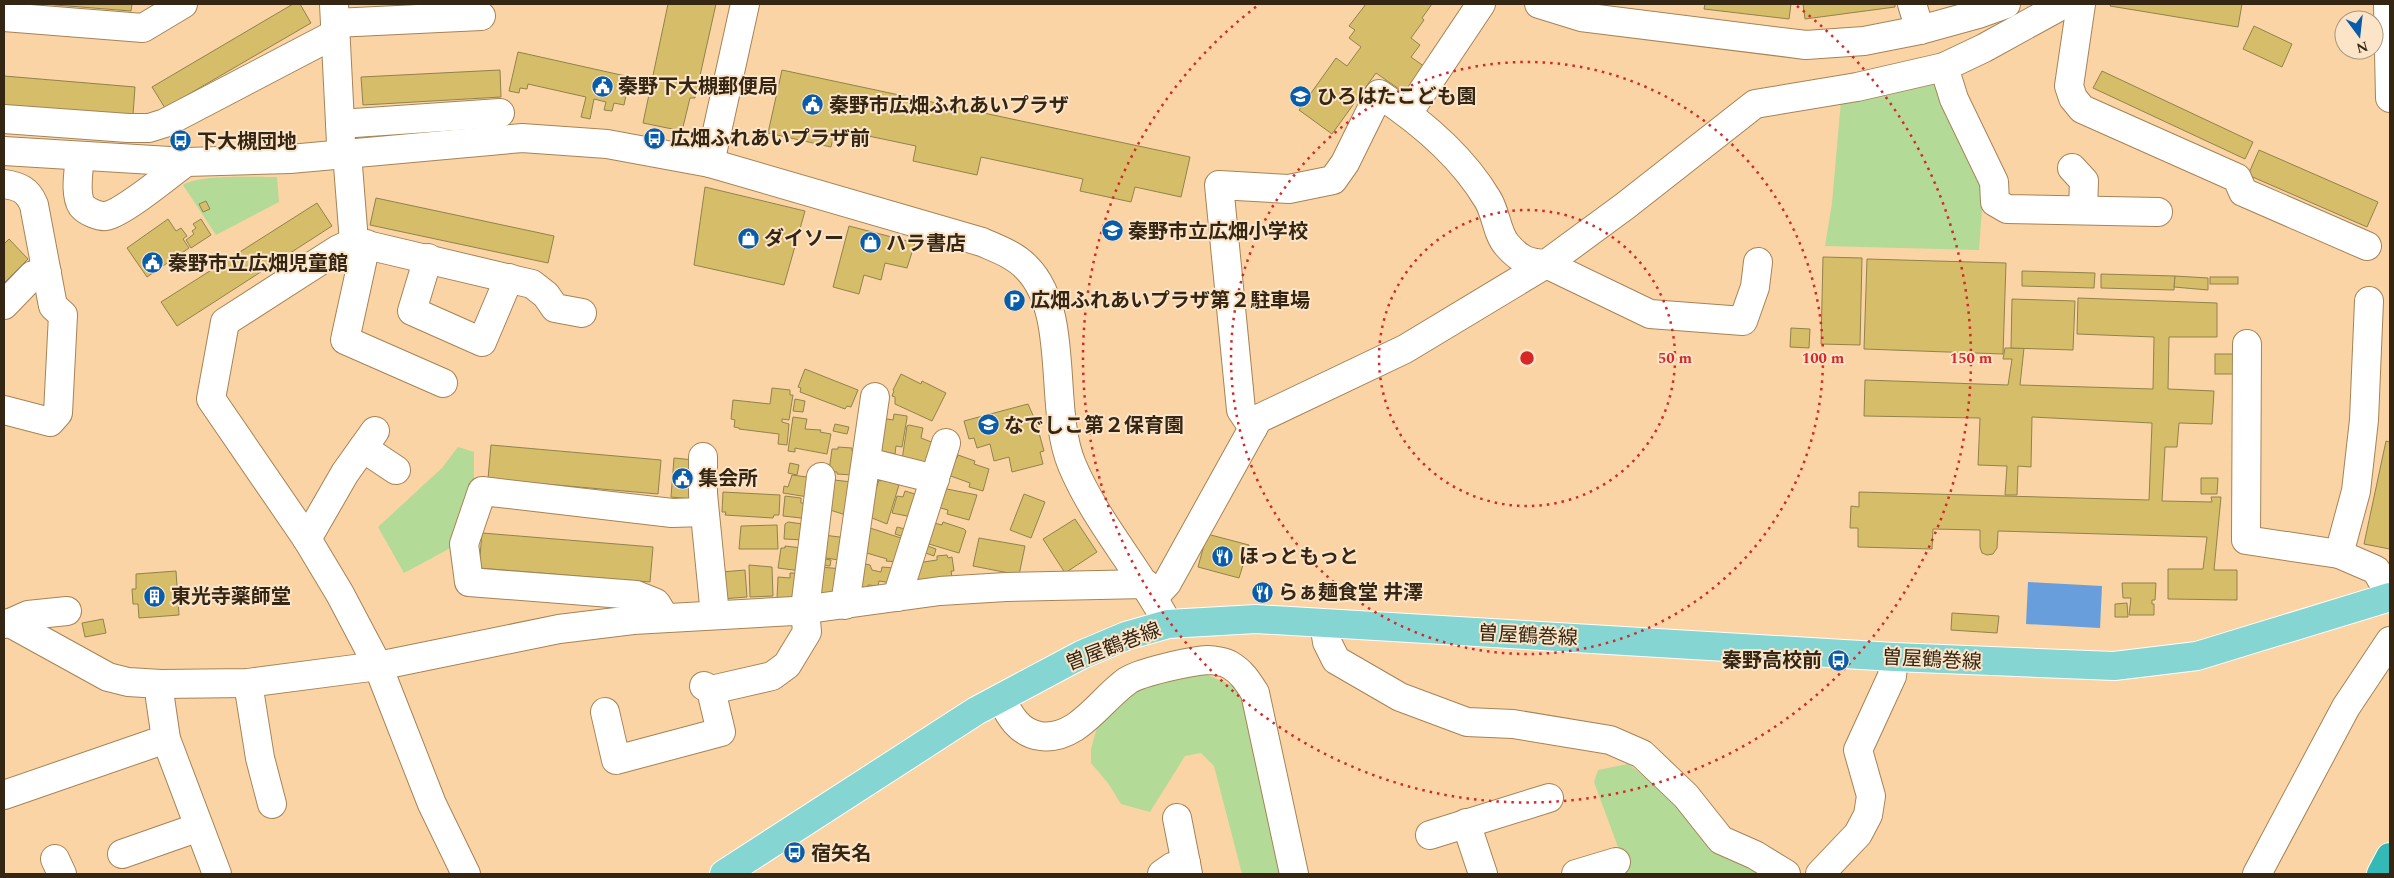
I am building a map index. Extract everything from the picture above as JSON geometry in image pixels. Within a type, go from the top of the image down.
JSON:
[{"type":"highway","points":[[2380,874],[2390,857]]},
{"type":"main road","name":"曽屋鶴巻線","points":[[724,874],[976,711],[1081,655],[1126,636],[1168,624],[1256,619],[1894,657],[2114,666],[2197,656],[2390,596]]},
{"type":"street","points":[[4,17],[143,28],[183,4]]},
{"type":"street","points":[[710,163],[745,4]]},
{"type":"street","points":[[1408,113],[1481,4]]},
{"type":"street","points":[[1539,4],[1580,18],[1806,46],[1864,41],[1920,30],[2006,4]]},
{"type":"street","points":[[1912,4],[1920,30]]},
{"type":"street","points":[[7,624],[108,677],[128,682],[162,684],[248,683],[378,666],[559,629],[665,618],[805,609],[940,591],[1006,587],[1150,591],[1167,583],[1258,419],[1405,349],[1546,264],[1625,206],[1755,104],[1857,87],[1944,66],[1984,48],[2064,4]]},
{"type":"street","points":[[2081,4],[2069,86],[2073,98],[2082,109],[2237,178],[2243,192],[2367,246]]},
{"type":"street","points":[[2388,4],[2390,98]]},
{"type":"street","points":[[4,119],[149,128],[165,123],[335,20],[481,16]]},
{"type":"street","points":[[335,20],[340,124],[360,243],[345,340],[443,383]]},
{"type":"street","points":[[1944,66],[1954,98],[1994,182],[1995,202],[2007,208],[2158,212]]},
{"type":"street","points":[[1253,428],[1241,410],[1219,185],[1289,189],[1333,180],[1345,163],[1379,94],[1408,113],[1461,162],[1489,200],[1506,244],[1528,263],[1546,264],[1650,314],[1743,321],[1755,287],[1758,262]]},
{"type":"street","points":[[340,124],[500,114]]},
{"type":"street","points":[[4,151],[186,162],[290,159],[522,138],[607,144],[710,163],[982,242],[1009,254],[1027,268],[1039,282],[1048,307],[1062,419],[1071,463],[1102,520],[1150,591],[1168,624]]},
{"type":"street","points":[[80,156],[79,192],[82,206],[93,214],[105,216],[118,211],[186,162]]},
{"type":"street","points":[[2072,168],[2084,181],[2083,210]]},
{"type":"street","points":[[4,184],[16,186],[31,196],[53,306],[63,315],[58,413],[50,422],[4,410]]},
{"type":"street","points":[[466,874],[432,804],[378,666],[340,594],[307,540],[211,399],[225,322],[337,250],[360,243],[532,284],[546,295],[556,308],[582,314]]},
{"type":"street","points":[[428,258],[412,311],[482,342],[509,278]]},
{"type":"street","points":[[4,305],[34,275],[47,273]]},
{"type":"street","points":[[2339,554],[2356,491],[2364,420],[2370,301]]},
{"type":"street","points":[[2247,344],[2246,540],[2339,554],[2376,570],[2390,596]]},
{"type":"street","points":[[845,604],[875,397]]},
{"type":"street","points":[[307,540],[345,473],[369,439],[396,470]]},
{"type":"street","points":[[898,597],[946,443]]},
{"type":"street","points":[[703,457],[704,512],[715,615]]},
{"type":"street","points":[[867,462],[935,479]]},
{"type":"street","points":[[605,712],[616,760],[721,732],[708,688],[772,676],[787,665],[807,632],[805,609],[821,477]]},
{"type":"street","points":[[665,618],[656,603],[636,595],[469,582],[464,544],[482,491],[672,513],[704,512]]},
{"type":"street","points":[[7,624],[28,615],[67,611]]},
{"type":"street","points":[[1324,623],[1326,642],[1336,660],[1400,697],[1467,722],[1513,724],[1610,740],[1642,754],[1686,796],[1721,840],[1755,854],[1786,874]]},
{"type":"street","points":[[2257,874],[2346,706],[2390,641]]},
{"type":"street","points":[[1820,874],[1858,834],[1868,815],[1871,796],[1858,750],[1892,676],[1894,657]]},
{"type":"street","points":[[1001,698],[1010,718],[1032,734],[1051,737],[1065,733],[1080,724],[1128,681],[1143,674],[1209,660],[1229,664],[1244,676],[1255,693],[1294,874]]},
{"type":"street","points":[[248,683],[260,758],[272,804]]},
{"type":"street","points":[[162,684],[160,698],[166,740],[217,874]]},
{"type":"street","points":[[4,795],[166,740]]},
{"type":"street","points":[[1430,834],[1548,798]]},
{"type":"street","points":[[1178,818],[1178,871]]},
{"type":"street","points":[[1466,823],[1483,874]]},
{"type":"street","points":[[122,854],[199,827]]},
{"type":"street","points":[[1576,874],[1616,862]]},
{"type":"green space","points":[[1939,82],[1984,182],[1979,250],[1825,246],[1832,203],[1841,101]]},
{"type":"green space","points":[[277,177],[279,202],[216,235],[183,185],[201,179]]},
{"type":"green space","points":[[458,447],[474,452],[474,485],[456,545],[404,573],[378,527],[442,468]]},
{"type":"green space","points":[[1205,674],[1243,690],[1285,874],[1242,874],[1214,766],[1201,753],[1185,756],[1150,812],[1121,804],[1108,783],[1091,763],[1091,749],[1098,724],[1136,689]]},
{"type":"green space","points":[[1628,764],[1652,782],[1724,857],[1763,874],[1628,874],[1594,782],[1598,770]]},
{"type":"water","points":[[2028,582],[2102,586],[2100,628],[2026,624]]},
{"type":"building","points":[[43,4],[132,4],[131,11]]},
{"type":"building","points":[[293,4],[300,4],[311,23],[165,108],[152,87]]},
{"type":"building","points":[[668,4],[716,4],[695,98],[690,98],[682,131],[643,123]]},
{"type":"building","points":[[1366,4],[1432,4],[1422,18],[1424,20],[1411,38],[1420,45],[1411,57],[1425,67],[1406,94],[1376,73],[1332,134],[1299,110],[1336,58],[1347,66],[1361,47],[1349,38],[1355,30],[1349,26]]},
{"type":"building","points":[[1705,4],[1791,4],[1789,19],[1704,9]]},
{"type":"building","points":[[1803,4],[1895,4],[1895,7],[1805,19]]},
{"type":"building","points":[[2111,4],[2242,4],[2238,27],[2110,6]]},
{"type":"building","points":[[2254,26],[2292,44],[2282,67],[2243,49]]},
{"type":"building","points":[[518,52],[630,77],[624,105],[614,103],[612,111],[604,110],[606,102],[594,99],[590,119],[581,117],[586,97],[528,84],[527,89],[520,88],[519,93],[509,91]]},
{"type":"building","points":[[500,70],[501,97],[363,105],[361,77]]},
{"type":"building","points":[[782,70],[1190,157],[1181,197],[1135,187],[1131,202],[1080,191],[1083,179],[981,157],[977,175],[913,161],[916,146],[835,129],[831,147],[768,133]]},
{"type":"building","points":[[2102,71],[2253,142],[2245,159],[2093,88]]},
{"type":"building","points":[[4,76],[135,87],[133,115],[4,105]]},
{"type":"building","points":[[2259,150],[2378,202],[2367,227],[2248,175]]},
{"type":"building","name":"ダイソー","points":[[705,187],[805,211],[784,285],[694,265]]},
{"type":"building","points":[[376,198],[554,236],[548,263],[370,225]]},
{"type":"building","points":[[206,201],[210,209],[203,212],[199,204]]},
{"type":"building","points":[[317,203],[332,226],[177,326],[161,302]]},
{"type":"building","name":"秦野市立広畑児童館","points":[[168,219],[176,231],[181,228],[187,236],[183,239],[189,248],[147,277],[127,248]]},
{"type":"building","points":[[201,219],[211,235],[191,248],[186,240],[194,234],[192,231],[196,228],[193,224]]},
{"type":"building","points":[[849,226],[915,243],[907,268],[885,263],[881,280],[864,275],[859,294],[833,287]]},
{"type":"building","points":[[9,239],[28,259],[4,283],[4,244]]},
{"type":"building","points":[[1823,257],[1862,258],[1860,345],[1821,344]]},
{"type":"building","points":[[1867,259],[2006,263],[2003,354],[1864,349]]},
{"type":"building","points":[[2022,271],[2095,273],[2094,288],[2022,286]]},
{"type":"building","points":[[2101,274],[2175,276],[2174,290],[2101,288]]},
{"type":"building","points":[[2175,276],[2208,278],[2208,290],[2174,287]]},
{"type":"building","points":[[2210,277],[2238,277],[2238,284],[2210,284]]},
{"type":"building","points":[[2078,298],[2217,303],[2217,337],[2169,337],[2168,389],[2214,391],[2212,424],[2179,423],[2177,447],[2165,447],[2162,501],[2212,502],[2211,497],[2221,497],[2214,570],[2237,570],[2237,600],[2168,599],[2168,569],[2203,569],[2207,537],[1998,531],[1997,548],[1993,554],[1987,555],[1982,553],[1980,547],[1980,530],[1933,529],[1932,549],[1858,547],[1858,528],[1850,528],[1851,506],[1859,507],[1859,492],[2149,500],[2152,423],[2032,417],[2031,467],[2018,466],[2017,495],[2005,495],[2007,466],[1978,465],[1980,418],[1864,416],[1865,380],[2008,385],[2012,359],[2003,359],[2005,348],[2024,348],[2020,385],[2153,389],[2154,337],[2077,334]]},
{"type":"building","points":[[2012,299],[2075,301],[2073,350],[2011,348]]},
{"type":"building","points":[[1791,328],[1810,329],[1809,348],[1790,347]]},
{"type":"building","points":[[2215,354],[2236,354],[2236,374],[2215,374]]},
{"type":"building","points":[[805,369],[858,390],[851,407],[847,406],[845,409],[800,392],[801,388],[798,387]]},
{"type":"building","points":[[901,374],[921,384],[922,381],[946,393],[932,421],[895,404],[895,397],[892,396],[893,390]]},
{"type":"building","points":[[772,388],[790,390],[790,395],[793,395],[789,420],[782,419],[782,422],[789,424],[787,445],[778,444],[779,434],[739,429],[734,427],[735,420],[731,419],[733,400],[770,404]]},
{"type":"building","points":[[795,399],[805,401],[803,412],[793,411]]},
{"type":"building","points":[[1028,404],[1036,422],[1044,451],[1040,452],[1043,464],[1012,472],[1009,457],[994,461],[990,444],[977,448],[974,438],[969,439],[964,421]]},
{"type":"building","points":[[894,414],[907,416],[902,447],[896,446],[895,454],[876,450],[882,418],[893,420]]},
{"type":"building","points":[[793,417],[807,419],[805,429],[821,430],[820,432],[831,434],[827,454],[795,448],[795,452],[788,451]]},
{"type":"building","points":[[835,424],[849,427],[847,434],[833,431]]},
{"type":"building","points":[[907,426],[923,428],[921,438],[934,443],[928,465],[902,460]]},
{"type":"building","points":[[2386,441],[2390,442],[2390,549],[2364,544]]},
{"type":"building","points":[[491,445],[661,460],[658,494],[488,479]]},
{"type":"building","points":[[838,447],[852,448],[852,451],[855,452],[852,475],[837,474],[837,472],[829,471],[832,449],[838,449]]},
{"type":"building","points":[[958,455],[975,461],[974,464],[989,469],[983,491],[969,487],[970,483],[948,475],[954,457],[957,458]]},
{"type":"building","name":"集会所","points":[[674,458],[694,460],[691,499],[671,497]]},
{"type":"building","points":[[790,463],[799,465],[797,475],[788,473]]},
{"type":"building","points":[[792,475],[814,478],[808,497],[783,493],[784,486],[788,487]]},
{"type":"building","points":[[882,478],[899,485],[887,524],[867,516],[879,480],[881,481]]},
{"type":"building","points":[[2201,478],[2218,478],[2217,494],[2201,494]]},
{"type":"building","points":[[834,480],[852,482],[849,516],[830,510]]},
{"type":"building","points":[[942,488],[977,495],[969,520],[947,514],[948,510],[937,507]]},
{"type":"building","points":[[905,491],[918,495],[912,517],[892,513],[897,496],[903,497]]},
{"type":"building","points":[[723,492],[780,495],[779,515],[774,515],[773,518],[725,515],[726,512],[722,512]]},
{"type":"building","points":[[1024,494],[1045,502],[1031,538],[1010,530]]},
{"type":"building","points":[[785,496],[801,498],[801,503],[811,504],[810,519],[783,516]]},
{"type":"building","points":[[1075,519],[1097,552],[1065,573],[1043,539]]},
{"type":"building","points":[[788,522],[803,524],[805,540],[784,539],[785,524]]},
{"type":"building","points":[[930,522],[942,525],[943,522],[966,531],[959,553],[929,544],[930,541],[924,539]]},
{"type":"building","points":[[777,525],[778,549],[739,549],[741,526]]},
{"type":"building","points":[[867,527],[904,539],[897,562],[886,561],[887,559],[860,551]]},
{"type":"building","points":[[897,527],[909,530],[907,538],[895,534]]},
{"type":"building","points":[[482,533],[653,547],[650,582],[479,568]]},
{"type":"building","name":"ほっともっと","points":[[1207,534],[1249,545],[1239,578],[1198,567]]},
{"type":"building","points":[[823,535],[848,538],[845,561],[820,557]]},
{"type":"building","points":[[979,538],[1025,546],[1019,575],[973,566]]},
{"type":"building","points":[[922,544],[936,549],[934,556],[920,551]]},
{"type":"building","points":[[785,546],[802,548],[801,571],[778,568],[781,548],[785,548]]},
{"type":"building","points":[[947,555],[948,558],[952,557],[954,571],[951,571],[952,577],[916,581],[917,563],[937,560],[937,556]]},
{"type":"building","points":[[820,558],[831,560],[830,566],[819,565]]},
{"type":"building","points":[[860,563],[870,565],[872,570],[881,572],[882,567],[894,568],[892,583],[879,581],[878,586],[868,585],[868,588],[855,586]]},
{"type":"building","points":[[749,565],[772,567],[773,596],[750,597]]},
{"type":"building","points":[[820,567],[843,569],[834,597],[820,598]]},
{"type":"building","points":[[745,570],[747,597],[721,599],[722,572]]},
{"type":"building","name":"東光寺薬師堂","points":[[176,571],[179,615],[139,618],[138,604],[133,604],[132,589],[136,589],[136,574]]},
{"type":"building","points":[[790,573],[801,573],[796,597],[791,597],[791,600],[777,599],[778,577],[790,578]]},
{"type":"building","points":[[2122,583],[2156,583],[2155,600],[2152,600],[2154,615],[2129,615],[2131,598],[2123,598]]},
{"type":"building","points":[[2127,603],[2128,617],[2115,617],[2115,604]]},
{"type":"building","points":[[1952,613],[1999,616],[1997,633],[1951,630]]},
{"type":"building","points":[[103,619],[106,633],[85,637],[82,623]]},
{"type":"place","name":"秦野下大槻郵便局","points":[[602,86]]},
{"type":"place","name":"ひろはたこども園","points":[[1301,96]]},
{"type":"place","name":"秦野市広畑ふれあいプラザ","points":[[813,105]]},
{"type":"place","name":"広畑ふれあいプラザ前","points":[[654,138]]},
{"type":"place","name":"下大槻団地","points":[[181,141]]},
{"type":"place","name":"秦野市立広畑小学校","points":[[1112,231]]},
{"type":"place","name":"ダイソー","points":[[748,238]]},
{"type":"place","name":"ハラ書店","points":[[870,243]]},
{"type":"place","name":"秦野市立広畑児童館","points":[[152,263]]},
{"type":"place","name":"広畑ふれあいプラザ第２駐車場","points":[[1014,300]]},
{"type":"place","name":"なでしこ第２保育園","points":[[988,425]]},
{"type":"place","name":"集会所","points":[[682,478]]},
{"type":"place","name":"ほっともっと","points":[[1223,556]]},
{"type":"place","name":"らぁ麺食堂 井澤","points":[[1262,592]]},
{"type":"place","name":"東光寺薬師堂","points":[[155,596]]},
{"type":"place","name":"秦野高校前","points":[[1838,660]]},
{"type":"place","name":"宿矢名","points":[[795,853]]}]
